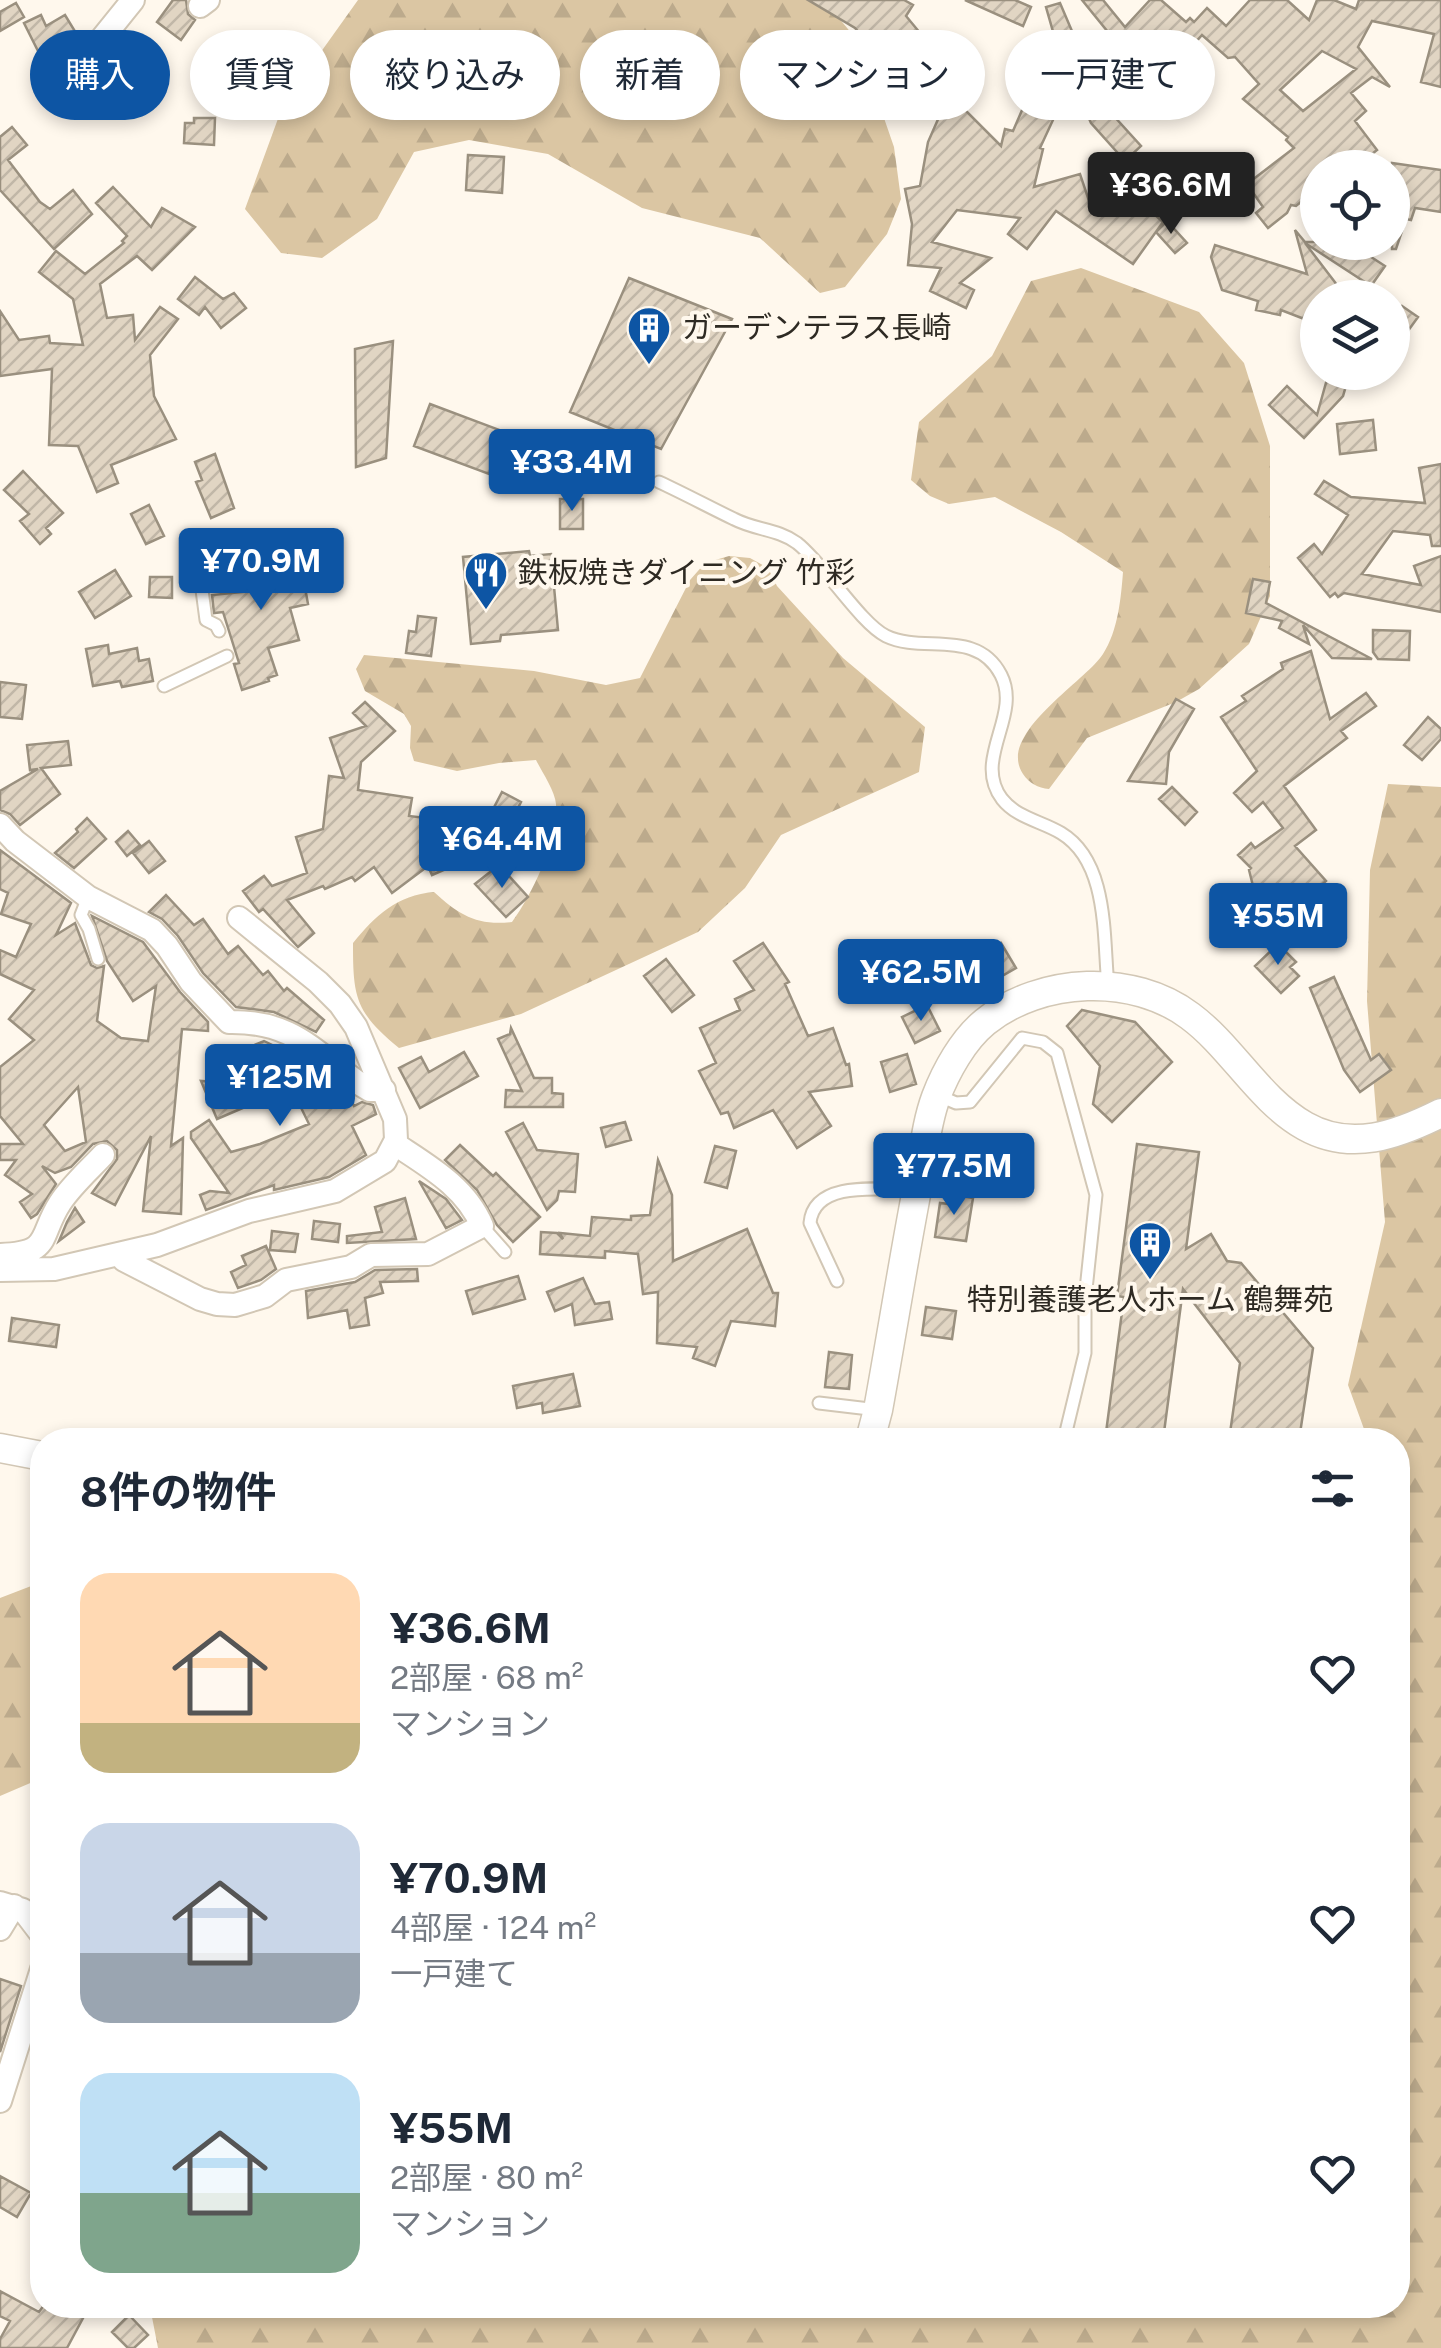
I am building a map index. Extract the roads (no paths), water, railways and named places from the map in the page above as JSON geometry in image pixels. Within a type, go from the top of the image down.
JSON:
[{"type":"street","points":[[109,30],[133,0]]},
{"type":"street","points":[[0,825],[88,897],[152,930],[191,982],[228,1022],[263,1023],[284,1029],[360,1084],[370,1090],[384,1090]]},
{"type":"street","points":[[0,1270],[54,1269],[157,1246],[250,1211],[335,1191],[376,1168],[395,1144],[396,1119],[356,1027],[318,982],[239,918]]},
{"type":"street","points":[[873,1428],[937,1095],[965,1044],[994,1016],[1054,990],[1108,986],[1146,994],[1170,1002],[1204,1027],[1267,1094],[1304,1126],[1348,1140],[1372,1139],[1398,1134],[1441,1114]]},
{"type":"street","points":[[122,1253],[124,1260],[160,1281],[217,1304],[235,1305],[265,1296],[286,1280],[351,1267],[372,1256],[428,1254],[482,1226],[465,1198],[434,1168],[395,1144]]},
{"type":"street","points":[[0,1255],[27,1251],[44,1242],[60,1203],[108,1149]]},
{"type":"street","points":[[0,1448],[30,1454]]},
{"type":"street","points":[[0,1929],[7,1904],[30,1917]]},
{"type":"street","points":[[0,2100],[30,2006]]},
{"type":"lane","points":[[659,482],[736,520],[785,534],[810,554],[880,634],[902,643],[953,643],[969,647],[991,661],[1004,683],[1006,699],[991,773],[1000,797],[1007,804],[1028,820],[1062,834],[1091,866],[1098,893],[1108,986]]},
{"type":"lane","points":[[202,590],[206,620],[216,625],[219,632]]},
{"type":"lane","points":[[164,686],[227,656]]},
{"type":"lane","points":[[88,897],[80,915],[89,928],[98,959]]},
{"type":"lane","points":[[937,1095],[956,1103],[970,1102],[1022,1038],[1043,1042],[1057,1053],[1096,1195],[1084,1299],[1084,1353],[1067,1428]]},
{"type":"lane","points":[[837,1281],[810,1224],[815,1206],[844,1192],[916,1190]]},
{"type":"lane","points":[[482,1226],[506,1252]]},
{"type":"lane","points":[[819,1403],[878,1410]]},
{"type":"place","name":"ガーデンテラス長崎","points":[[649,366]]},
{"type":"place","name":"鉄板焼きダイニング 竹彩","points":[[486,611]]},
{"type":"place","name":"特別養護老人ホーム 鶴舞苑","points":[[1150,1281]]}]
